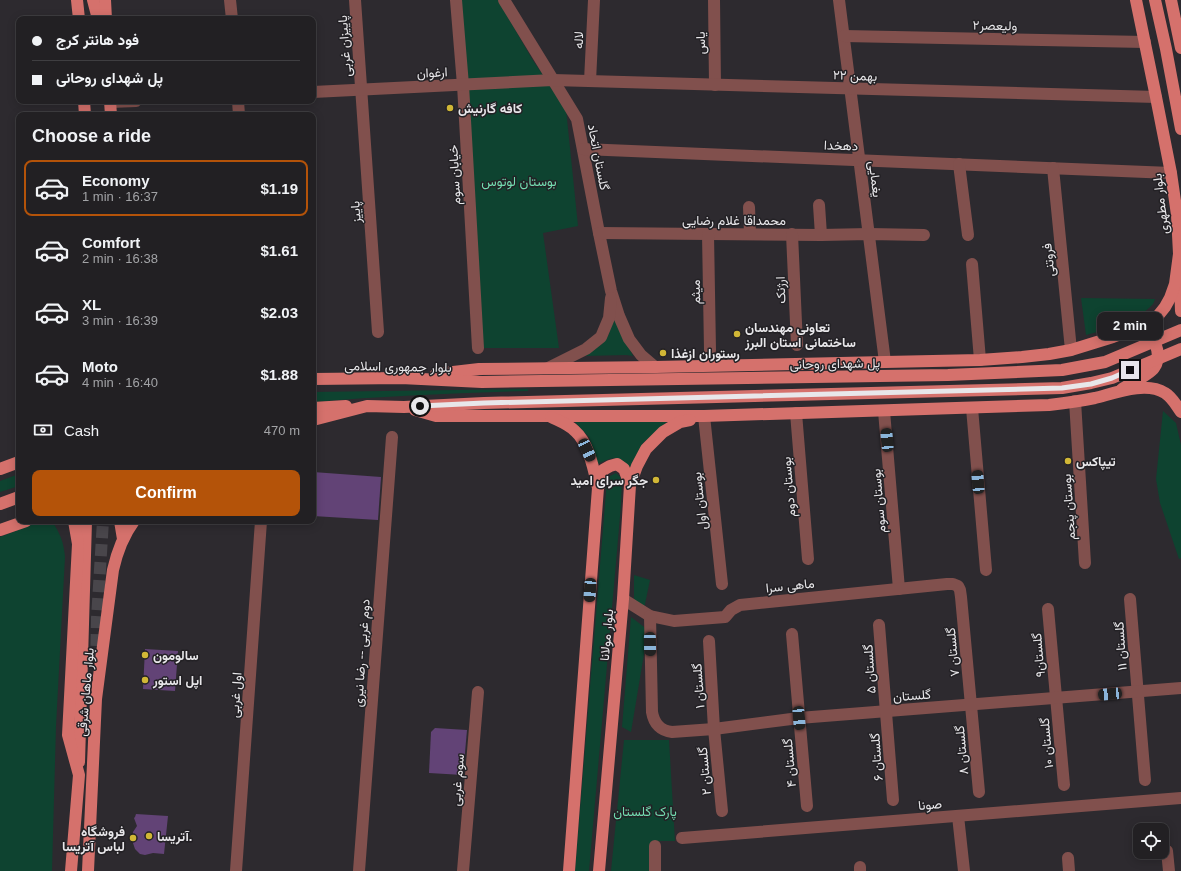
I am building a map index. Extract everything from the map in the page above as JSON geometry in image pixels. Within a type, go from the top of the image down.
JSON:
[{"type":"main road","points":[[77,0],[79,16]]},
{"type":"main road","points":[[93,0],[97,16]]},
{"type":"main road","points":[[105,0],[106,16]]},
{"type":"main road","name":"بلوار مطهری","points":[[1136,0],[1171,173],[1177,215],[1181,311]]},
{"type":"main road","points":[[1139,15],[1141,0]]},
{"type":"main road","points":[[1155,0],[1181,129]]},
{"type":"main road","points":[[1171,0],[1181,48]]},
{"type":"main road","points":[[401,378],[479,368],[655,367],[980,360],[1049,354],[1071,350],[1113,337],[1147,324],[1157,317],[1167,302],[1175,284],[1179,254]]},
{"type":"main road","name":"پل شهدای روحانی","points":[[482,382],[948,375],[1062,370],[1105,362],[1181,330]]},
{"type":"main road","points":[[1113,337],[1146,334],[1153,340],[1158,356],[1158,362],[1153,370],[1120,391]]},
{"type":"main road","points":[[316,408],[367,406],[404,407],[484,403],[1062,388],[1091,384],[1112,378],[1181,349]]},
{"type":"main road","name":"بلوار جمهوری اسلامی","points":[[316,379],[401,378],[482,382]]},
{"type":"main road","points":[[404,407],[436,416],[704,416],[1049,405],[1143,388],[1154,389],[1165,393],[1173,400],[1181,412]]},
{"type":"main road","points":[[316,419],[367,406]]},
{"type":"main road","name":"بلوار مولانا","points":[[546,415],[564,423],[576,431],[582,438],[592,461],[598,488],[569,871]]},
{"type":"main road","name":"بلوار مولانا","points":[[599,871],[623,598],[630,485],[637,466],[646,449],[663,432],[680,422],[704,416]]},
{"type":"main road","points":[[598,488],[603,470],[617,464],[624,469],[630,485]]},
{"type":"main road","points":[[0,504],[16,498]]},
{"type":"main road","points":[[0,530],[17,524]]},
{"type":"main road","name":"بلوار ماهان شرقی","points":[[71,871],[79,775],[68,735],[78,539],[75,524]]},
{"type":"main road","points":[[78,524],[78,539]]},
{"type":"main road","points":[[79,775],[86,524]]},
{"type":"main road","points":[[120,524],[123,539]]},
{"type":"main road","name":"بلوار ماهان شرقی","points":[[88,871],[96,699],[113,570],[117,552],[132,524]]},
{"type":"street","points":[[230,0],[232,16]]},
{"type":"street","name":"پاییزان غربی","points":[[355,0],[361,90]]},
{"type":"street","name":"خیابان سوم","points":[[456,0],[463,85],[478,348]]},
{"type":"street","name":"گلستان اتحاد","points":[[504,0],[577,119],[611,291]]},
{"type":"street","name":"لاله","points":[[590,81],[594,0]]},
{"type":"street","name":"یاس","points":[[714,0],[715,85]]},
{"type":"street","name":"یغمایی","points":[[839,0],[885,362]]},
{"type":"street","name":"ولیعصر۲","points":[[844,36],[1145,42]]},
{"type":"street","name":"ارغوان","points":[[316,92],[553,80]]},
{"type":"street","name":"۲۲ بهمن","points":[[553,80],[1156,97]]},
{"type":"street","name":"پاییز","points":[[361,90],[378,332]]},
{"type":"street","name":"دهخدا","points":[[583,149],[1171,173]]},
{"type":"street","points":[[959,164],[968,235]]},
{"type":"street","name":"فروتنی","points":[[1053,168],[1071,350]]},
{"type":"street","points":[[819,205],[821,235]]},
{"type":"street","points":[[749,207],[750,234]]},
{"type":"street","name":"محمداقا غلام رضایی","points":[[599,233],[869,234],[924,236]]},
{"type":"street","name":"میثم","points":[[708,234],[710,350]]},
{"type":"street","name":"ارژنک","points":[[792,234],[797,345]]},
{"type":"street","points":[[972,264],[980,360]]},
{"type":"street","points":[[611,291],[619,316],[629,339],[641,355],[655,367]]},
{"type":"street","points":[[548,368],[586,349],[601,337],[609,318],[611,291]]},
{"type":"street","name":"بوستان پنجم","points":[[1075,401],[1085,563]]},
{"type":"street","points":[[972,408],[986,570]]},
{"type":"street","name":"بوستان سوم","points":[[884,411],[899,589]]},
{"type":"street","name":"بوستان دوم","points":[[796,413],[808,559]]},
{"type":"street","name":"بوستان اول","points":[[704,416],[722,584]]},
{"type":"street","name":"دوم غربی -- رضا نیری","points":[[359,871],[392,437]]},
{"type":"street","name":"اول غربی","points":[[236,871],[261,524]]},
{"type":"street","name":"ماهی سرا","points":[[623,598],[650,616],[674,622],[725,617],[731,610],[740,604],[953,584],[958,586],[961,597]]},
{"type":"street","name":"گلستان ۷","points":[[961,597],[971,705]]},
{"type":"street","name":"گلستان ۱۱","points":[[1130,599],[1145,780]]},
{"type":"street","name":"گلستان۹","points":[[1048,608],[1056,698]]},
{"type":"street","name":"گلستان","points":[[650,616],[652,712],[653,717],[660,729],[666,732],[714,729],[799,718],[1181,688]]},
{"type":"street","name":"گلستان ۵","points":[[879,625],[886,711]]},
{"type":"street","name":"گلستان ۴","points":[[792,634],[807,806]]},
{"type":"street","name":"گلستان ۱","points":[[709,641],[714,729]]},
{"type":"street","name":"سوم غربی","points":[[463,871],[478,692]]},
{"type":"street","name":"گلستان ۱۰","points":[[1056,698],[1064,785]]},
{"type":"street","name":"گلستان ۸","points":[[971,705],[979,792]]},
{"type":"street","name":"گلستان ۶","points":[[886,711],[893,800]]},
{"type":"street","name":"گلستان ۲","points":[[714,729],[722,811]]},
{"type":"street","name":"صونا","points":[[682,838],[1181,798]]},
{"type":"street","points":[[958,816],[964,871]]},
{"type":"street","points":[[655,846],[655,871]]},
{"type":"street","points":[[1068,858],[1069,871]]},
{"type":"street","points":[[1168,859],[1169,871]]},
{"type":"green space","name":"بوستان لوتوس","points":[[453,0],[498,0],[532,59],[566,109],[578,226],[543,233],[559,348],[478,348]]},
{"type":"green space","points":[[1081,298],[1155,299],[1151,306],[1137,317],[1111,328],[1086,335]]},
{"type":"green space","points":[[614,320],[616,321],[633,356],[584,356],[583,354],[601,345],[608,336]]},
{"type":"green space","points":[[528,389],[528,391],[420,395],[316,402],[316,392]]},
{"type":"green space","points":[[1163,411],[1176,423],[1181,445],[1181,558],[1179,559],[1160,503],[1156,479]]},
{"type":"green space","points":[[572,419],[670,419],[643,443],[630,467],[615,458],[598,464],[589,437]]},
{"type":"green space","points":[[616,473],[622,479],[621,505],[589,871],[575,871],[606,492],[608,477]]},
{"type":"green space","points":[[16,475],[16,487],[0,492],[0,481]]},
{"type":"green space","points":[[34,524],[54,524],[64,547],[65,557],[56,726],[52,871],[0,871],[0,537]]},
{"type":"green space","points":[[634,575],[650,580],[644,609],[634,599]]},
{"type":"green space","points":[[631,617],[648,630],[631,732],[622,727]]},
{"type":"green space","name":"پارک گلستان","points":[[624,740],[669,740],[675,841],[651,841],[650,871],[611,871]]},
{"type":"building","points":[[316,472],[381,477],[378,520],[316,516]]},
{"type":"building","points":[[145,649],[178,651],[175,691],[143,689]]},
{"type":"building","points":[[435,728],[467,730],[463,775],[429,773],[431,732]]},
{"type":"building","name":"آتریسا.","points":[[136,814],[168,816],[164,854],[153,853],[145,855],[140,854],[135,849],[132,840],[133,832],[137,826],[134,818]]},
{"type":"tunnel","points":[[96,664],[97,618],[103,524]]},
{"type":"place","name":"کافه گارنیش","points":[[450,108]]},
{"type":"place","name":"تعاونی مهندسان ساختمانی استان البرز","points":[[737,334]]},
{"type":"place","name":"رستوران ازغذا","points":[[663,353]]},
{"type":"place","name":"تیپاکس","points":[[1068,461]]},
{"type":"place","name":"جگر سرای امید","points":[[656,480]]},
{"type":"place","name":"سالومون","points":[[145,655]]},
{"type":"place","name":"اپل استور","points":[[145,680]]},
{"type":"place","name":"آتریسا.","points":[[149,836]]},
{"type":"place","name":"فروشگاه لباس آتریسا","points":[[133,838]]},
{"type":"route","points":[[420,406],[484,403],[919,393],[1062,388],[1091,384],[1112,378],[1130,370]]}]
